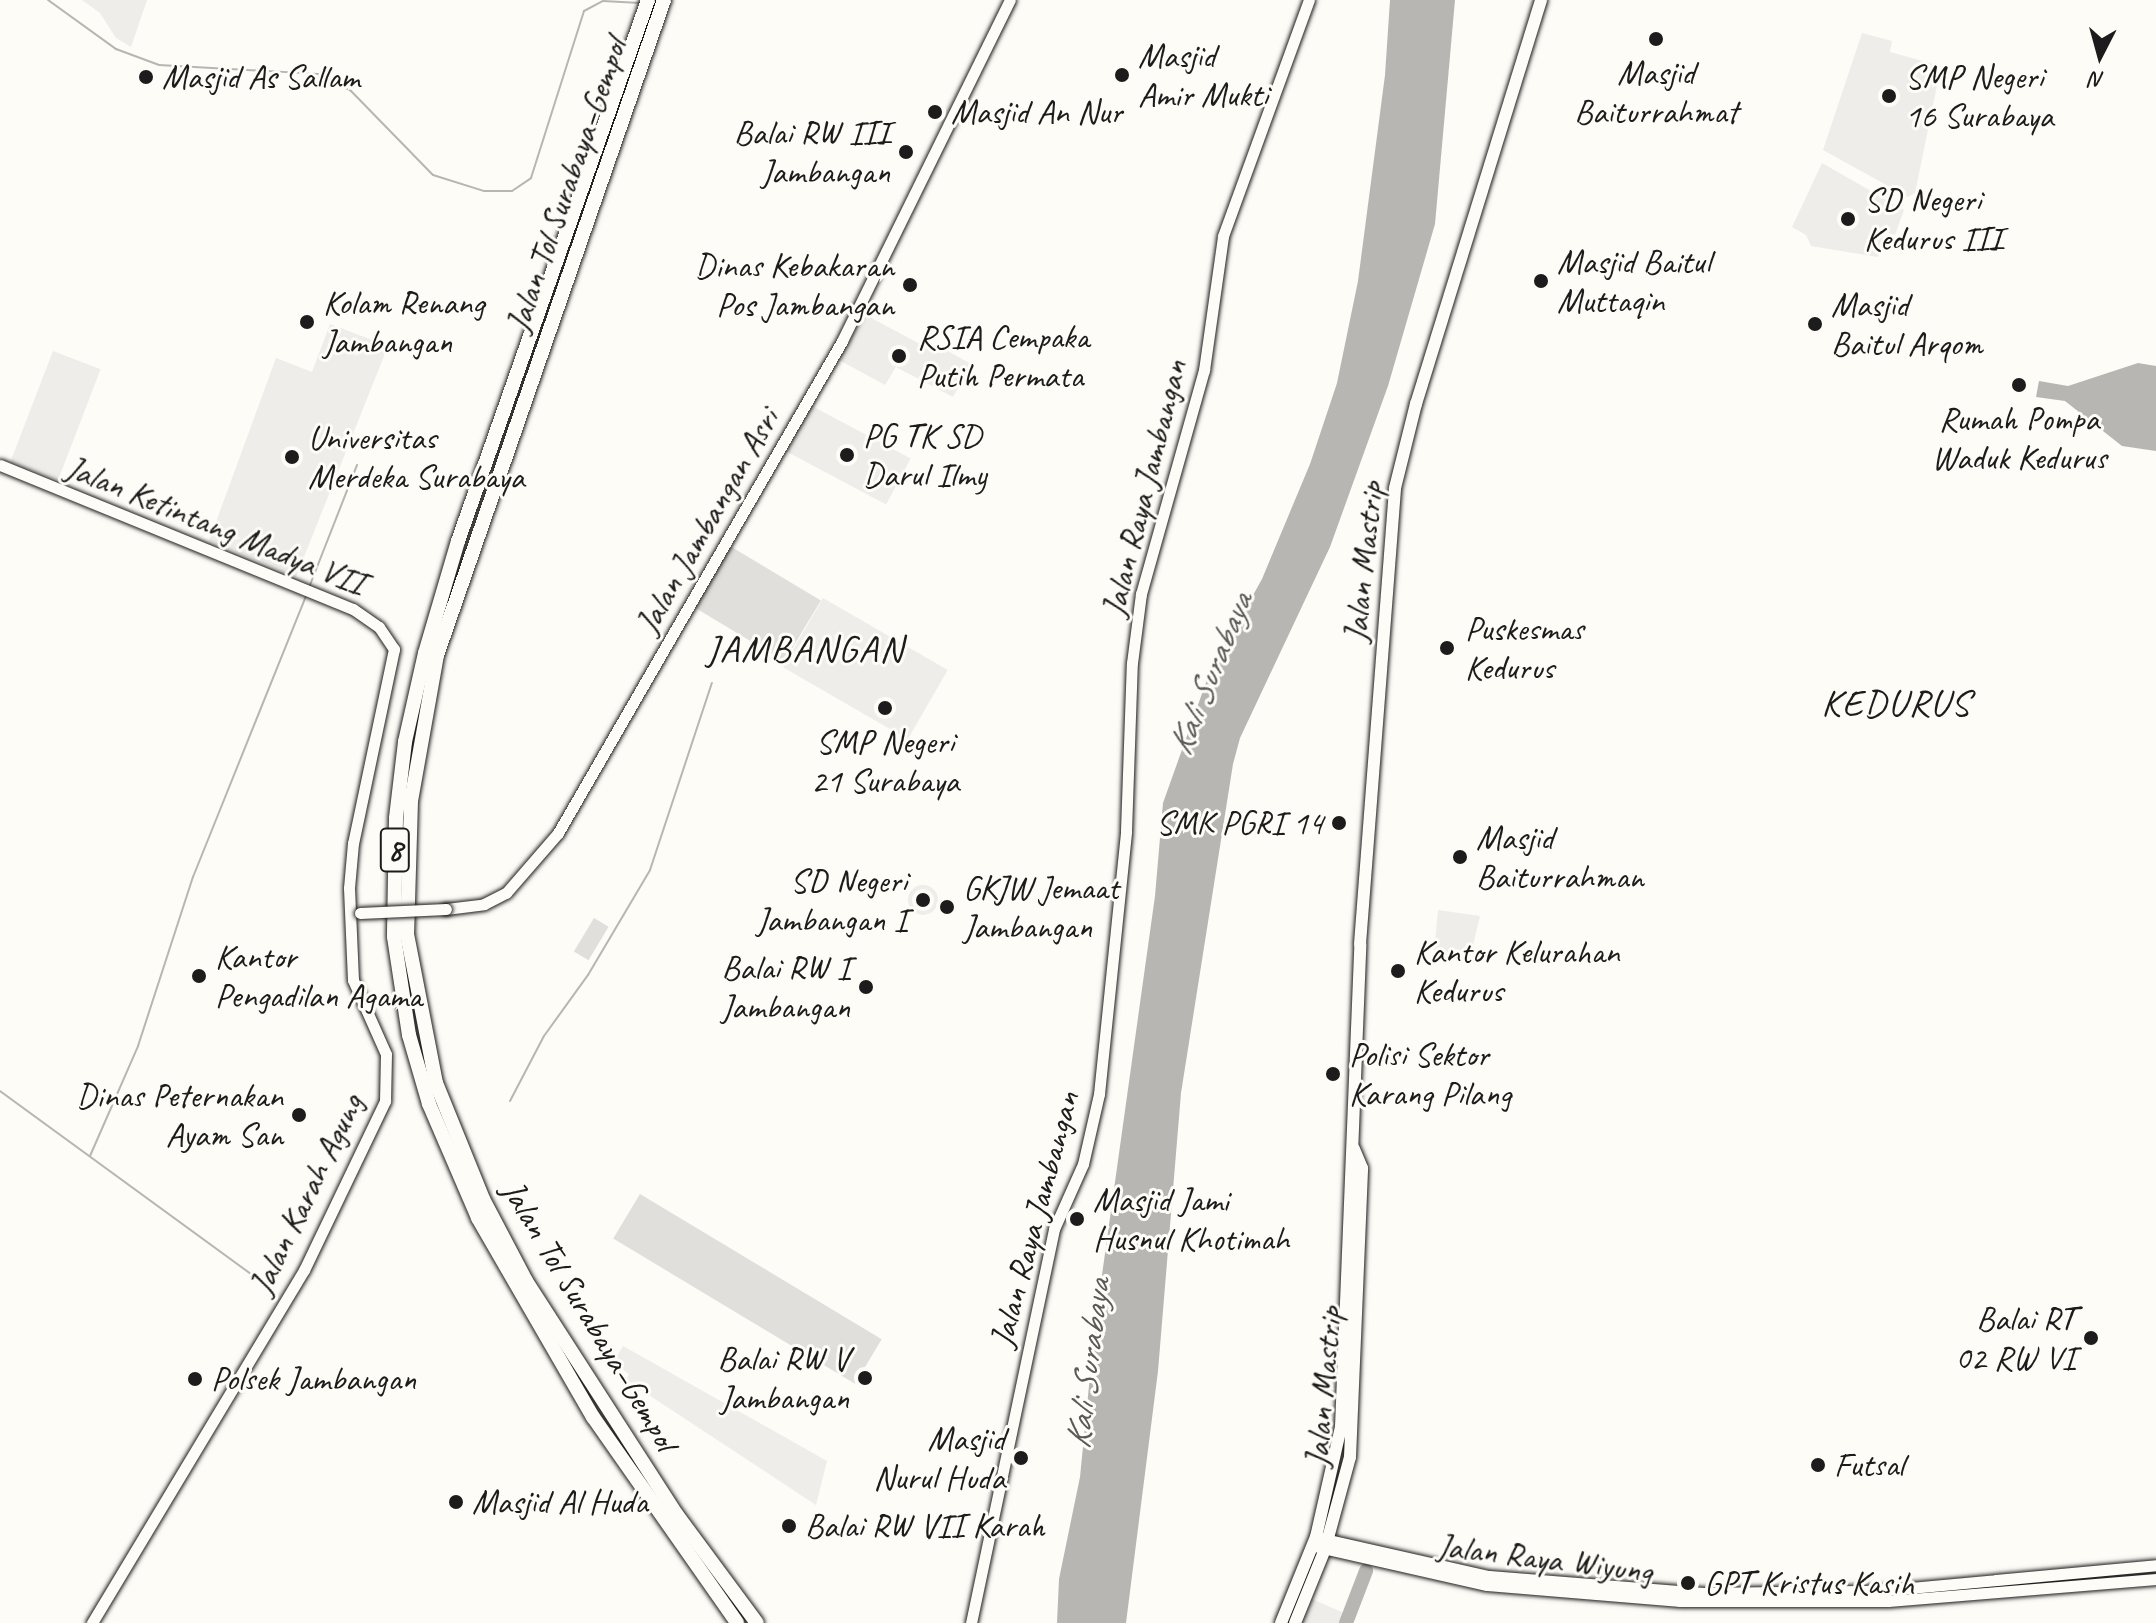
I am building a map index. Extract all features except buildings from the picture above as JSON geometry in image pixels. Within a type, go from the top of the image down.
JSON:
[{"type":"highway","name":"Jalan Tol Surabaya–Gempol","points":[[648,0],[647,26],[437,655],[411,801],[407,934],[436,1083],[483,1199],[526,1281],[677,1515],[757,1623]]},
{"type":"highway","name":"Jalan Tol Surabaya–Gempol","points":[[664,0],[647,26],[431,630],[405,742],[396,818],[394,937],[409,1035],[429,1104],[478,1218],[593,1417],[737,1623]]},
{"type":"main road","name":"Jalan Jambangan Asri","points":[[355,913],[484,904],[506,893],[558,833],[842,341],[1010,0]]},
{"type":"main road","name":"Jalan Raya Jambangan","points":[[971,1623],[1054,1229],[1083,1164],[1099,1094],[1126,831],[1132,663],[1141,594],[1204,370],[1223,236],[1309,0]]},
{"type":"main road","name":"Jalan Mastrip","points":[[1295,1623],[1353,1426],[1362,1168],[1354,1149],[1360,944],[1395,488],[1420,389],[1541,0]]},
{"type":"main road","name":"Jalan Ketintang Madya VII","points":[[0,465],[368,618],[391,641],[394,654]]},
{"type":"main road","name":"Jalan Karah Agung","points":[[92,1623],[304,1270],[383,1106],[387,1062],[354,986],[353,843],[394,654]]},
{"type":"main road","name":"Jalan Mastrip","points":[[1281,1623],[1320,1543]]},
{"type":"main road","name":"Jalan Raya Wiyung","points":[[1320,1543],[1487,1585],[1662,1596],[1863,1602],[2078,1578],[2156,1565]]},
{"type":"main road","name":"Jalan Raya Wiyung","points":[[1393,1562],[1662,1596]]},
{"type":"main road","name":"Jalan Raya Wiyung","points":[[2078,1578],[2156,1579]]},
{"type":"shaded area","points":[[82,0],[147,0],[131,47],[116,38],[100,13]]},
{"type":"shaded area","name":"SMP Negeri 16 Surabaya","points":[[1862,33],[1892,41],[1890,52],[1941,66],[1915,193],[1908,197],[1823,150]]},
{"type":"shaded area","name":"SD Negeri Kedurus III","points":[[1822,163],[1904,210],[1895,235],[1885,232],[1878,257],[1811,246],[1806,235],[1792,227]]},
{"type":"shaded area","name":"RSIA Cempaka Putih Permata","points":[[864,314],[933,351],[937,345],[971,364],[953,397],[896,367],[885,385],[839,360]]},
{"type":"shaded area","name":"Universitas Merdeka Surabaya","points":[[330,324],[388,346],[296,577],[209,541],[276,358],[312,372]]},
{"type":"shaded area","points":[[53,351],[101,369],[58,480],[10,462]]},
{"type":"shaded area","name":"PG TK SD Darul Ilmy","points":[[810,405],[911,459],[886,504],[786,451]]},
{"type":"shaded area","points":[[730,546],[821,601],[784,661],[693,607]]},
{"type":"shaded area","name":"SMP Negeri 21 Surabaya","points":[[823,598],[948,670],[908,739],[783,667]]},
{"type":"shaded area","name":"SD Negeri Jambangan I","points":[[923,885],[929,886],[937,894],[937,906],[929,914],[923,915],[917,914],[909,906],[908,900],[909,894],[917,886]]},
{"type":"shaded area","points":[[1438,910],[1480,916],[1470,958],[1434,953]]},
{"type":"shaded area","points":[[594,918],[609,927],[588,960],[574,951]]},
{"type":"shaded area","points":[[640,1194],[882,1339],[855,1384],[613,1239]]},
{"type":"shaded area","points":[[623,1346],[827,1461],[816,1505],[626,1380],[629,1374],[613,1363]]},
{"type":"shaded area","points":[[1312,1599],[1344,1613],[1340,1623],[1300,1623]]},
{"type":"water","name":"Kali Surabaya","points":[[1390,0],[1455,0],[1435,224],[1388,386],[1330,547],[1240,738],[1233,764],[1181,1093],[1158,1371],[1126,1623],[1057,1623],[1059,1579],[1080,1477],[1095,1325],[1155,896],[1163,803],[1209,674],[1262,579],[1310,464],[1337,383],[1358,281],[1385,75]]},
{"type":"water","points":[[2138,363],[2156,366],[2156,451],[2122,446],[2065,401],[2036,397],[2039,381],[2068,386]]},
{"type":"waterway","points":[[48,0],[116,49],[159,65],[318,74],[351,91],[433,175],[484,191],[512,191],[531,178],[584,11],[603,1],[640,3]]},
{"type":"waterway","points":[[310,585],[357,465]]},
{"type":"waterway","points":[[90,1156],[138,1046],[193,877],[307,594]]},
{"type":"waterway","points":[[510,1101],[544,1036],[588,975],[650,870],[712,683]]},
{"type":"waterway","points":[[0,1091],[270,1288]]},
{"type":"waterway","points":[[1346,1623],[1366,1571]]},
{"type":"place","name":"Masjid Baiturrahmat","points":[[1656,39]]},
{"type":"place","name":"Masjid Amir Mukti","points":[[1122,75]]},
{"type":"place","name":"Masjid As Sallam","points":[[146,77]]},
{"type":"place","name":"SMP Negeri 16 Surabaya","points":[[1889,96]]},
{"type":"place","name":"Masjid An Nur","points":[[935,112]]},
{"type":"place","name":"Balai RW III Jambangan","points":[[906,152]]},
{"type":"place","name":"SD Negeri Kedurus III","points":[[1848,219]]},
{"type":"place","name":"Masjid Baitul Muttaqin","points":[[1541,281]]},
{"type":"place","name":"Dinas Kebakaran Pos Jambangan","points":[[910,285]]},
{"type":"place","name":"Kolam Renang Jambangan","points":[[307,322]]},
{"type":"place","name":"Masjid Baitul Arqom","points":[[1815,324]]},
{"type":"place","name":"RSIA Cempaka Putih Permata","points":[[899,356]]},
{"type":"place","name":"Rumah Pompa Waduk Kedurus","points":[[2019,385]]},
{"type":"place","name":"PG TK SD Darul Ilmy","points":[[847,455]]},
{"type":"place","name":"Universitas Merdeka Surabaya","points":[[292,457]]},
{"type":"place","name":"Puskesmas Kedurus","points":[[1447,648]]},
{"type":"place","name":"SMP Negeri 21 Surabaya","points":[[885,708]]},
{"type":"place","name":"SMK PGRI 14","points":[[1339,823]]},
{"type":"place","name":"Masjid Baiturrahman","points":[[1460,857]]},
{"type":"place","name":"SD Negeri Jambangan I","points":[[923,900]]},
{"type":"place","name":"GKJW Jemaat Jambangan","points":[[947,907]]},
{"type":"place","name":"Kantor Kelurahan Kedurus","points":[[1398,971]]},
{"type":"place","name":"Kantor Pengadilan Agama","points":[[199,976]]},
{"type":"place","name":"Balai RW I Jambangan","points":[[866,987]]},
{"type":"place","name":"Polisi Sektor Karang Pilang","points":[[1333,1074]]},
{"type":"place","name":"Dinas Peternakan Ayam San","points":[[299,1115]]},
{"type":"place","name":"Masjid Jami Husnul Khotimah","points":[[1077,1219]]},
{"type":"place","name":"Balai RT 02 RW VI","points":[[2091,1338]]},
{"type":"place","name":"Balai RW V Jambangan","points":[[865,1378]]},
{"type":"place","name":"Polsek Jambangan","points":[[195,1379]]},
{"type":"place","name":"Masjid Nurul Huda","points":[[1021,1458]]},
{"type":"place","name":"Futsal","points":[[1818,1465]]},
{"type":"place","name":"Masjid Al Huda","points":[[456,1502]]},
{"type":"place","name":"Balai RW VII Karah","points":[[789,1526]]},
{"type":"place","name":"GPT Kristus Kasih","points":[[1688,1583]]},
{"type":"district","name":"JAMBANGAN","points":[[805,649]]},
{"type":"district","name":"KEDURUS","points":[[1896,703]]}]
